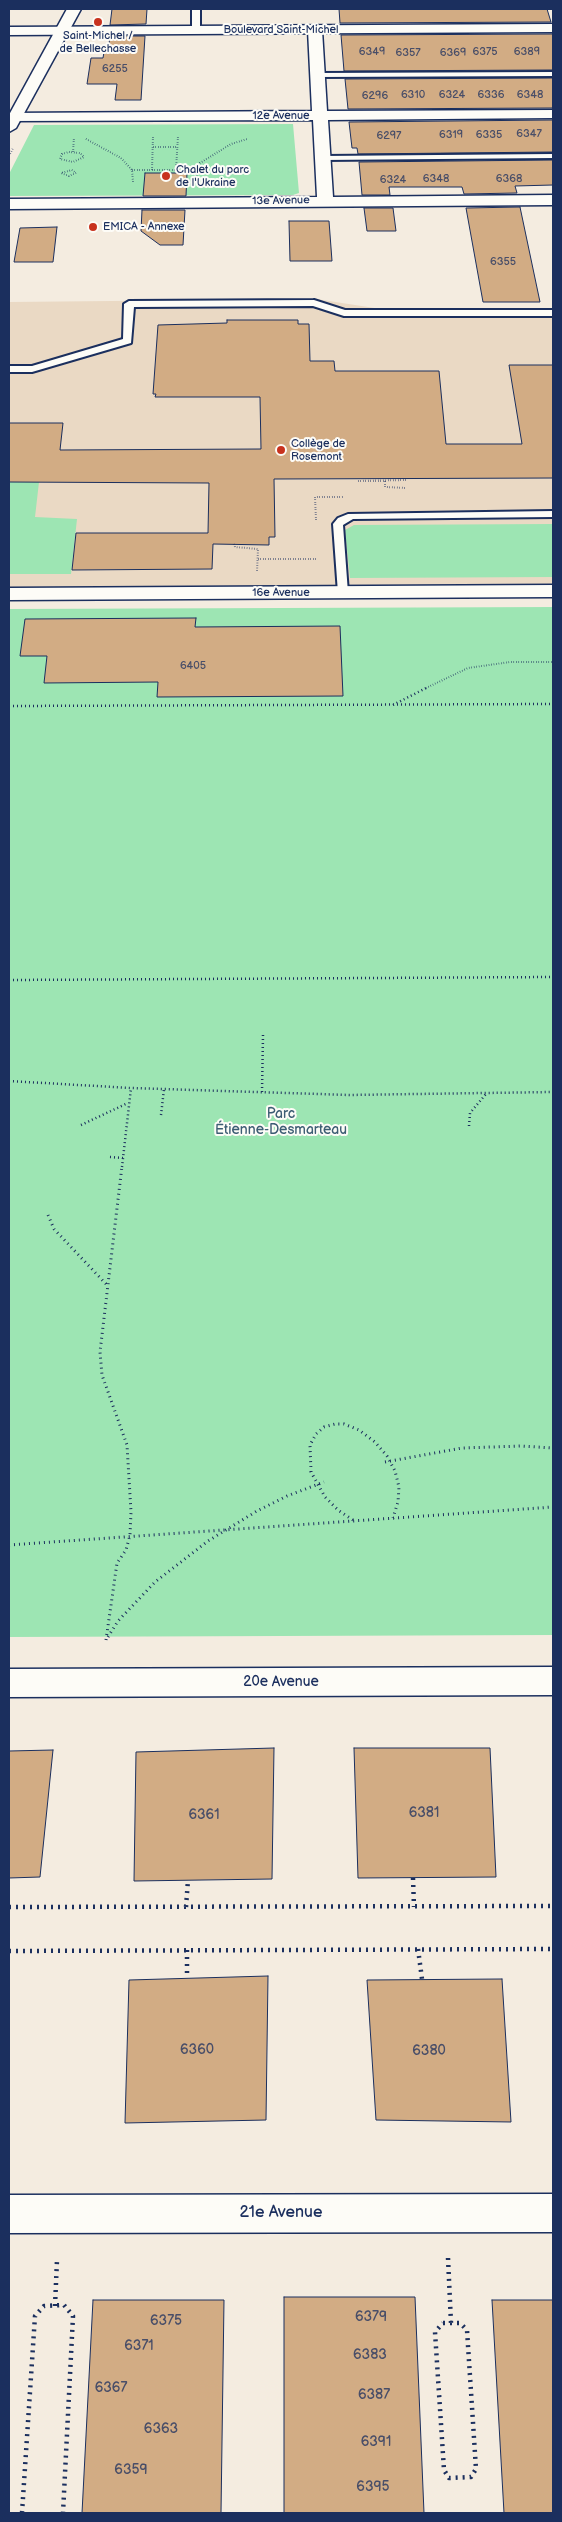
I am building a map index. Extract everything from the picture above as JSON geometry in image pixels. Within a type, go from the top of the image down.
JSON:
[{"type":"street","points":[[11,121],[74,9]]},
{"type":"street","name":"Boulevard Saint-Michel","points":[[9,31],[553,28]]},
{"type":"street","points":[[315,30],[325,201]]},
{"type":"street","name":"12e Avenue","points":[[11,121],[553,114]]},
{"type":"street","name":"13e Avenue","points":[[9,204],[553,200]]},
{"type":"street","name":"16e Avenue","points":[[9,594],[553,591]]},
{"type":"street","name":"20e Avenue","points":[[9,1683],[553,1681]]},
{"type":"street","name":"21e Avenue","points":[[9,2214],[553,2213]]},
{"type":"lane","points":[[196,9],[196,31]]},
{"type":"lane","points":[[318,75],[553,74]]},
{"type":"lane","points":[[322,158],[553,156]]},
{"type":"lane","points":[[9,369],[32,369],[128,341],[129,304],[314,303],[344,313],[553,313]]},
{"type":"lane","points":[[343,592],[338,524],[352,516],[553,514]]},
{"type":"path","points":[[152,170],[153,133]]},
{"type":"path","points":[[176,170],[178,133]]},
{"type":"path","points":[[73,152],[74,134]]},
{"type":"path","points":[[82,137],[116,153],[132,170],[133,186]]},
{"type":"path","points":[[194,186],[196,170],[200,163],[213,153],[249,138]]},
{"type":"path","points":[[153,147],[177,147]]},
{"type":"path","points":[[73,152],[80,153],[84,157],[73,162],[60,159],[62,154],[73,152]]},
{"type":"path","points":[[69,170],[76,172],[75,174],[69,176],[63,175],[62,172],[69,170]]},
{"type":"path","points":[[132,170],[196,170]]},
{"type":"path","points":[[69,176],[69,181]]},
{"type":"path","points":[[406,488],[385,487],[385,481],[357,481],[406,479],[406,488],[406,496]]},
{"type":"path","points":[[234,544],[235,547],[258,549]]},
{"type":"path","points":[[257,580],[258,544]]},
{"type":"path","points":[[258,559],[318,559]]},
{"type":"path","points":[[392,705],[458,671],[468,668],[510,662],[553,662]]},
{"type":"path","points":[[9,706],[553,704]]},
{"type":"path","points":[[9,980],[553,977]]},
{"type":"path","points":[[262,1092],[264,1035]]},
{"type":"path","points":[[9,1081],[131,1088],[349,1095],[553,1092]]},
{"type":"path","points":[[131,1088],[99,1362],[127,1445],[130,1535],[126,1550],[116,1563],[106,1640],[118,1621],[155,1582],[201,1546],[271,1504],[324,1482]]},
{"type":"path","points":[[161,1115],[164,1089]]},
{"type":"path","points":[[469,1126],[470,1113],[486,1094]]},
{"type":"path","points":[[81,1125],[129,1103]]},
{"type":"path","points":[[110,1156],[123,1158]]},
{"type":"path","points":[[48,1215],[54,1229],[107,1285]]},
{"type":"path","points":[[354,1520],[338,1510],[316,1484],[311,1472],[310,1445],[316,1434],[324,1427],[335,1424],[344,1424],[359,1430],[374,1442],[390,1461],[399,1487],[398,1502],[393,1518]]},
{"type":"path","points":[[385,1462],[462,1448],[520,1446],[553,1448]]},
{"type":"path","points":[[9,1544],[553,1507]]},
{"type":"path","points":[[413,1878],[414,1906]]},
{"type":"path","points":[[186,1907],[188,1880]]},
{"type":"path","points":[[9,1908],[553,1906]]},
{"type":"path","points":[[418,1949],[422,1980]]},
{"type":"path","points":[[9,1951],[553,1949]]},
{"type":"path","points":[[187,1950],[187,1978]]},
{"type":"path","points":[[448,2258],[451,2323]]},
{"type":"path","points":[[55,2306],[58,2260]]},
{"type":"path","points":[[22,2513],[35,2316],[44,2306],[64,2305],[73,2316],[63,2513]]},
{"type":"path","points":[[442,2323],[451,2323],[460,2323],[467,2330],[476,2469],[471,2477],[449,2478],[444,2470],[435,2332],[442,2323]]},
{"type":"shaded area","name":"Collège de Rosemont","points":[[316,299],[381,309],[553,310],[553,591],[9,594],[9,302]]},
{"type":"green space","points":[[293,124],[299,193],[293,195],[9,196],[9,174],[34,125]]},
{"type":"green space","points":[[9,482],[39,482],[35,517],[77,519],[71,574],[9,574]]},
{"type":"green space","points":[[553,524],[553,577],[350,578],[345,530],[354,525]]},
{"type":"green space","name":"Parc Étienne-Desmarteau","points":[[553,607],[553,1635],[9,1637],[9,609]]},
{"type":"building","points":[[112,9],[147,9],[146,24],[110,25]]},
{"type":"building","points":[[339,9],[547,9],[551,22],[340,23]]},
{"type":"building","points":[[553,34],[553,70],[344,71],[341,35]]},
{"type":"building","points":[[110,36],[145,36],[141,100],[115,100],[117,84],[87,84],[91,58],[103,58],[104,52],[108,52]]},
{"type":"building","points":[[553,78],[553,108],[348,109],[345,79]]},
{"type":"building","points":[[553,120],[553,152],[358,154],[357,148],[352,148],[349,122]]},
{"type":"building","points":[[553,160],[553,185],[515,186],[517,193],[464,194],[462,187],[389,187],[390,195],[362,195],[359,162]]},
{"type":"building","points":[[145,173],[187,173],[186,196],[143,196]]},
{"type":"building","points":[[520,207],[540,302],[483,302],[466,208]]},
{"type":"building","points":[[364,208],[393,208],[396,231],[367,231]]},
{"type":"building","points":[[142,210],[185,210],[183,245],[160,245],[141,231]]},
{"type":"building","points":[[289,221],[329,221],[332,261],[290,261]]},
{"type":"building","points":[[57,227],[53,262],[14,262],[20,228]]},
{"type":"building","points":[[227,320],[298,320],[298,324],[309,324],[310,361],[334,361],[335,371],[439,371],[446,444],[522,444],[509,365],[553,365],[553,478],[274,479],[275,537],[269,537],[269,545],[213,544],[212,569],[72,570],[76,533],[208,533],[209,483],[9,482],[9,423],[63,423],[60,450],[261,449],[260,397],[155,397],[156,394],[153,394],[158,325],[227,323]]},
{"type":"building","points":[[196,618],[195,627],[340,626],[343,696],[157,697],[158,682],[44,683],[47,656],[20,656],[25,619]]},
{"type":"building","points":[[274,1748],[272,1879],[134,1881],[136,1752]]},
{"type":"building","points":[[354,1748],[490,1748],[496,1877],[358,1878]]},
{"type":"building","points":[[53,1750],[40,1877],[9,1878],[9,1751]]},
{"type":"building","points":[[268,1976],[266,2120],[125,2123],[129,1980]]},
{"type":"building","points":[[502,1979],[511,2122],[376,2120],[367,1980]]},
{"type":"building","points":[[284,2297],[415,2297],[424,2513],[284,2513]]},
{"type":"building","points":[[93,2300],[224,2300],[221,2513],[82,2513]]},
{"type":"building","points":[[492,2300],[553,2300],[553,2513],[504,2513]]},
{"type":"place","name":"Saint-Michel / de Bellechasse","points":[[98,22]]},
{"type":"place","name":"Chalet du parc de l'Ukraine","points":[[166,176]]},
{"type":"place","name":"EMICA - Annexe","points":[[93,227]]},
{"type":"place","name":"Collège de Rosemont","points":[[281,450]]}]
